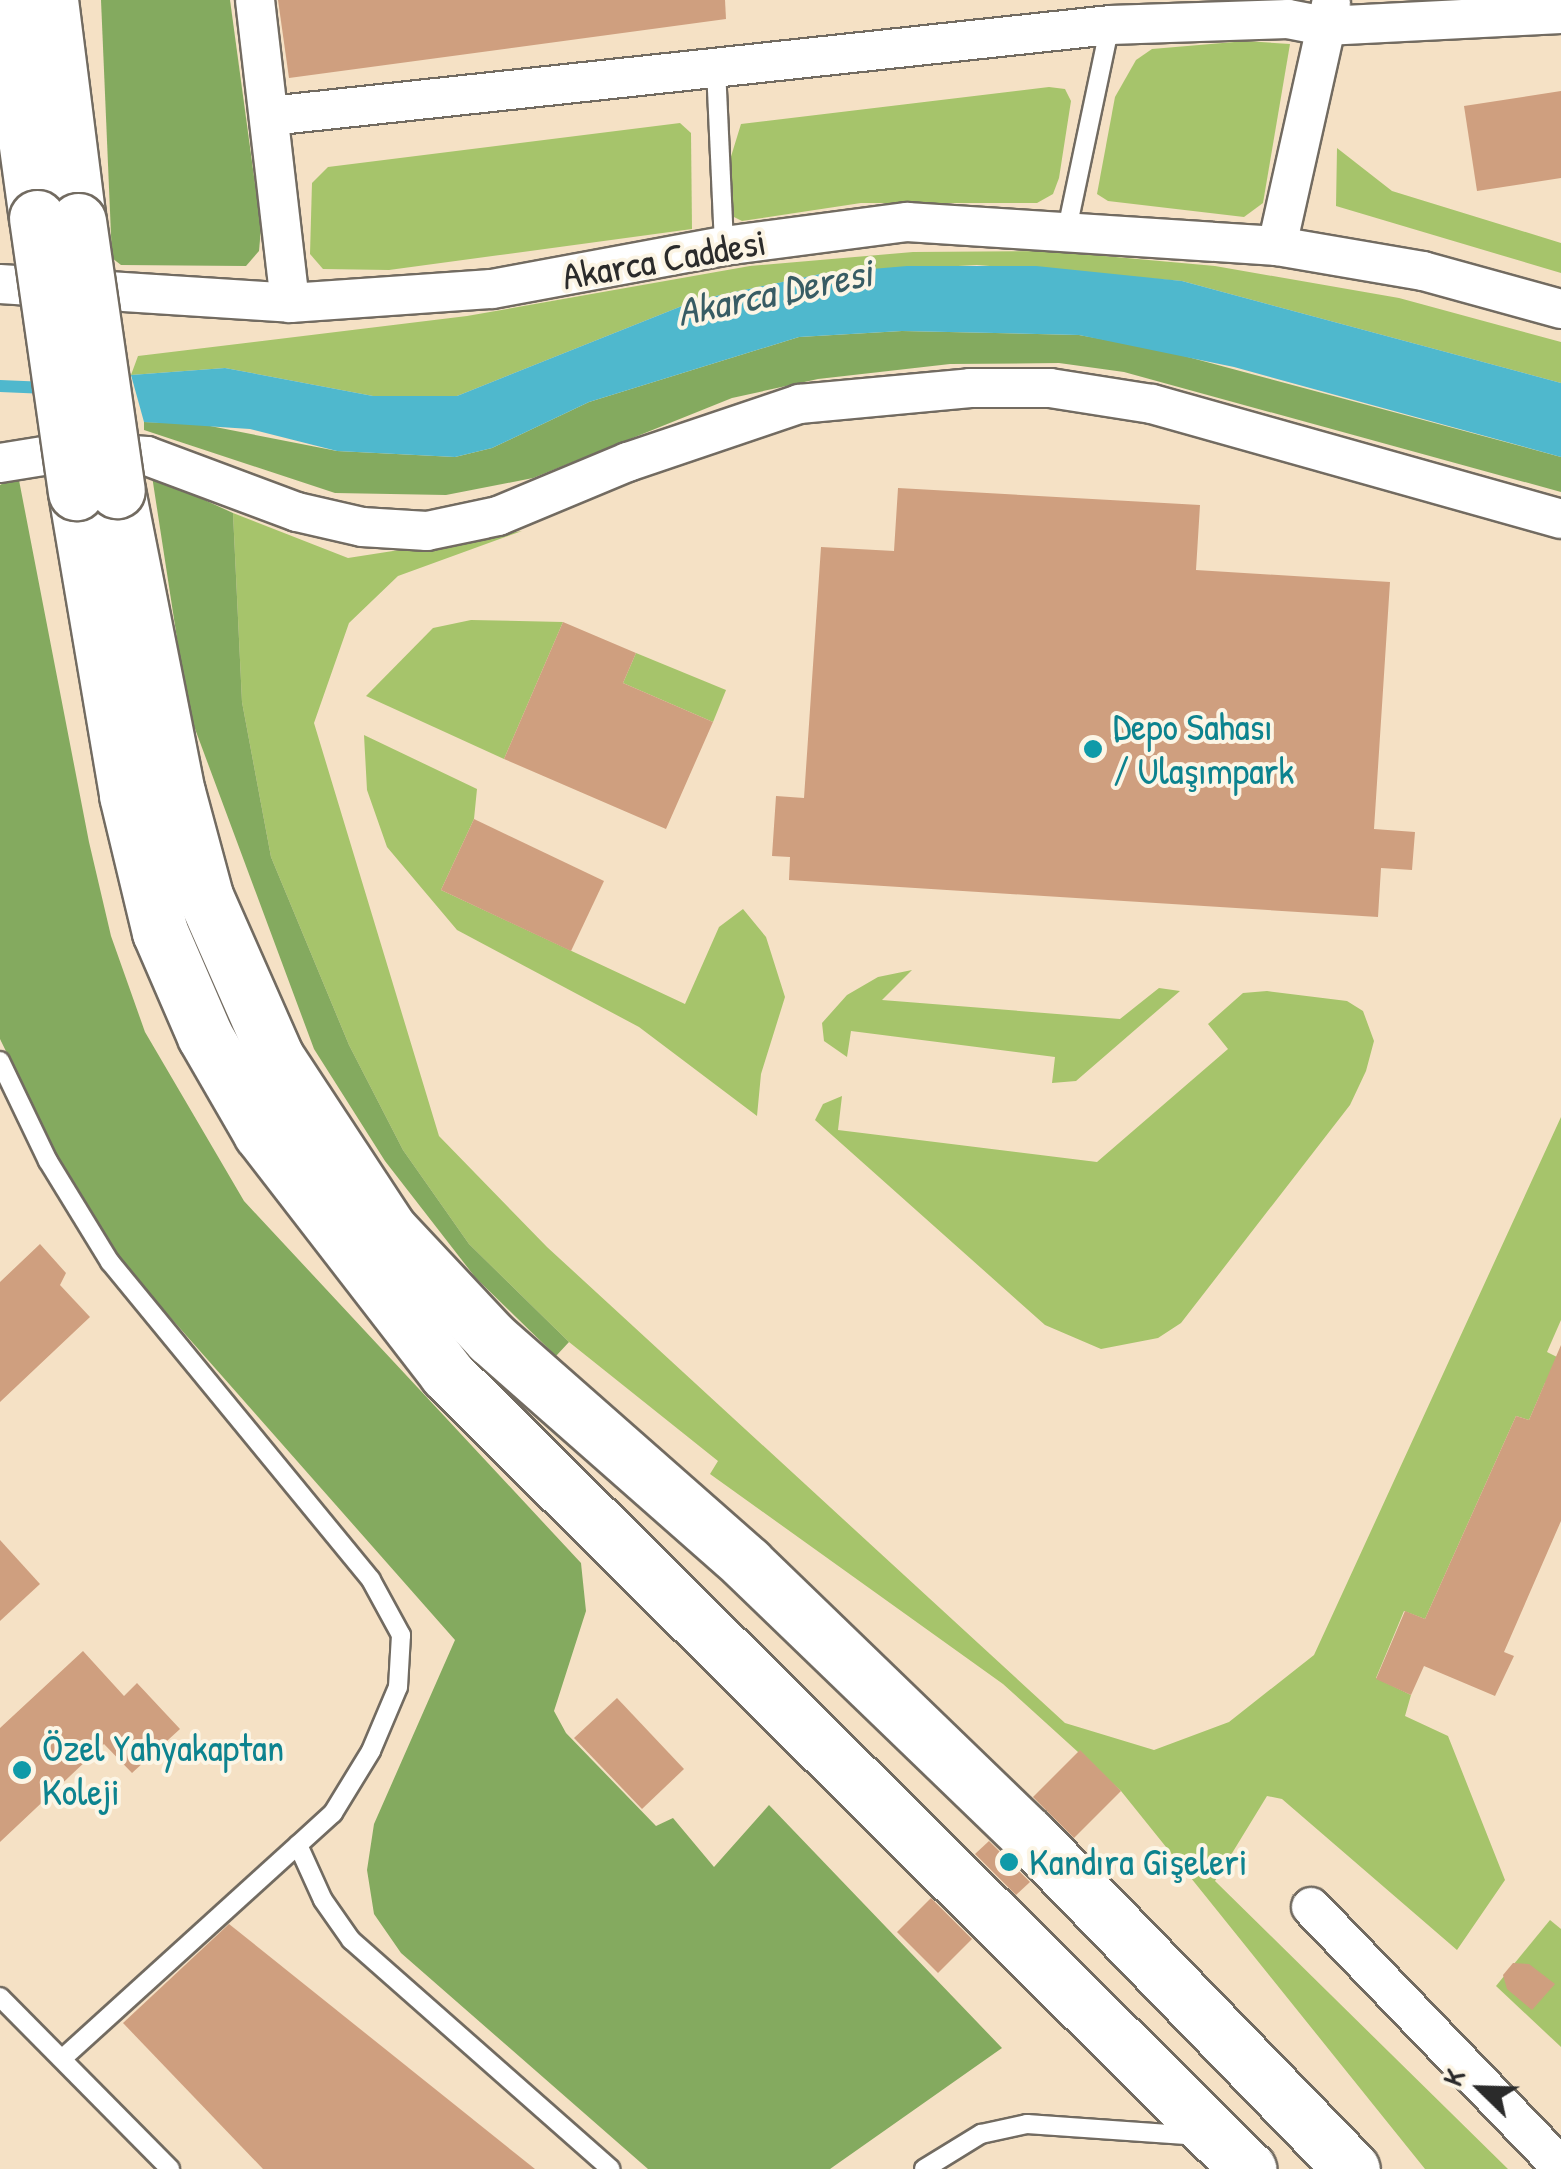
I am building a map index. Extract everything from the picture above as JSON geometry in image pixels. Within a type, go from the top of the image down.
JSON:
[{"type":"highway","points":[[8,0],[43,221],[96,491],[206,896],[276,1056],[389,1229],[491,1338],[747,1564],[1028,1835],[1352,2169]]},
{"type":"highway","points":[[43,221],[50,0]]},
{"type":"highway","points":[[43,221],[74,0]]},
{"type":"highway","points":[[0,135],[43,221]]},
{"type":"highway","points":[[96,491],[127,795],[160,932],[205,1036],[261,1133],[446,1374],[1233,2153]]},
{"type":"street","points":[[255,0],[290,303]]},
{"type":"street","points":[[270,116],[1110,25],[1288,19],[1329,13],[1561,14]]},
{"type":"street","points":[[1277,246],[1329,13]]},
{"type":"street","name":"Akarca Caddesi","points":[[0,284],[290,303],[492,290],[724,246],[907,222],[1277,246],[1423,271],[1561,309]]},
{"type":"street","points":[[0,463],[74,451],[147,456],[297,512],[362,526],[428,531],[498,516],[628,462],[799,404],[970,388],[1050,388],[1152,404],[1561,518]]},
{"type":"street","points":[[1312,1907],[1561,2167]]},
{"type":"lane","points":[[1067,230],[1110,25]]},
{"type":"lane","points":[[716,68],[724,246]]},
{"type":"lane","points":[[0,1060],[48,1161],[110,1262],[372,1580],[401,1635],[398,1687],[371,1752],[333,1813],[64,2057]]},
{"type":"lane","points":[[298,1846],[351,1940],[611,2169]]},
{"type":"lane","points":[[0,1997],[64,2057],[170,2169]]},
{"type":"lane","points":[[924,2169],[982,2134],[1027,2124],[1233,2153]]},
{"type":"green space","points":[[101,0],[230,0],[261,228],[259,251],[246,266],[121,265],[112,258]]},
{"type":"green space","points":[[1246,41],[1290,44],[1263,203],[1244,217],[1108,201],[1097,194],[1115,97],[1136,60],[1152,49]]},
{"type":"green space","points":[[1049,87],[1065,89],[1071,101],[1059,178],[1053,194],[1037,203],[861,203],[742,221],[732,216],[729,163],[741,124]]},
{"type":"green space","points":[[680,123],[691,133],[692,229],[389,270],[323,269],[310,254],[312,183],[328,167]]},
{"type":"green space","points":[[1337,148],[1392,191],[1561,243],[1561,273],[1336,206]]},
{"type":"green space","points":[[1049,251],[1215,266],[1399,298],[1561,342],[1561,383],[1182,281],[977,265],[825,273],[697,300],[457,396],[373,396],[225,368],[131,375],[138,356],[467,316],[750,266],[913,252]]},
{"type":"green space","points":[[902,331],[1079,335],[1158,349],[1561,457],[1561,492],[1124,372],[1059,363],[950,364],[818,379],[732,398],[533,478],[446,495],[335,493],[144,430],[144,422],[200,424],[337,451],[455,457],[492,448],[589,402],[799,337]]},
{"type":"green space","points":[[18,475],[89,842],[111,936],[145,1032],[244,1201],[581,1563],[586,1611],[554,1711],[566,1733],[656,1826],[673,1818],[714,1867],[769,1805],[1002,2048],[830,2169],[648,2169],[401,1953],[374,1914],[367,1870],[374,1824],[455,1640],[125,1266],[67,1176],[0,1039],[0,485]]},
{"type":"green space","points":[[152,476],[233,513],[242,702],[271,857],[349,1045],[403,1150],[469,1244],[569,1342],[556,1356],[475,1277],[385,1161],[314,1049],[188,710]]},
{"type":"green space","points":[[233,513],[348,558],[522,531],[398,576],[349,623],[314,723],[439,1136],[547,1247],[1065,1723],[1154,1750],[1229,1722],[1314,1655],[1561,1117],[1561,1320],[1547,1352],[1561,1359],[1561,1389],[1545,1383],[1529,1420],[1516,1416],[1425,1619],[1404,1611],[1376,1678],[1411,1695],[1405,1716],[1448,1736],[1505,1880],[1457,1950],[1282,1799],[1267,1796],[1215,1881],[1508,2169],[1425,2169],[1121,1791],[1003,1684],[710,1474],[718,1461],[569,1342],[469,1244],[403,1150],[349,1045],[271,857],[242,702]]},
{"type":"green space","points":[[471,620],[563,622],[504,759],[366,696],[433,628]]},
{"type":"green space","points":[[636,653],[726,690],[713,722],[623,683]]},
{"type":"green space","points":[[364,735],[477,789],[474,819],[441,890],[685,1004],[719,927],[743,909],[766,937],[785,997],[761,1074],[757,1116],[639,1027],[457,930],[387,847],[367,790]]},
{"type":"green space","points":[[912,970],[882,1000],[1120,1019],[1159,988],[1180,991],[1076,1081],[1052,1083],[1055,1057],[851,1031],[847,1057],[824,1041],[822,1023],[847,995],[878,977]]},
{"type":"green space","points":[[1267,991],[1347,1001],[1363,1011],[1374,1041],[1366,1071],[1350,1105],[1181,1323],[1158,1338],[1101,1349],[1045,1325],[815,1120],[823,1104],[842,1096],[838,1130],[1097,1162],[1228,1049],[1208,1024],[1243,993]]},
{"type":"green space","points":[[1550,1920],[1561,1929],[1561,2047],[1496,1986]]},
{"type":"water","points":[[907,266],[1036,266],[1182,281],[1561,383],[1561,457],[1234,367],[1079,335],[902,331],[799,337],[589,402],[492,448],[455,457],[337,451],[250,429],[144,422],[131,375],[225,368],[373,396],[457,396],[697,300],[825,273]]},
{"type":"building","points":[[278,0],[725,0],[726,19],[289,78]]},
{"type":"building","points":[[1561,91],[1561,178],[1477,191],[1464,106]]},
{"type":"building","name":"Depo Sahası / Ulaşımpark","points":[[898,488],[1200,505],[1196,570],[1390,582],[1374,829],[1415,832],[1412,870],[1381,868],[1378,917],[789,880],[790,857],[772,856],[776,796],[804,798],[821,547],[894,551]]},
{"type":"building","points":[[563,622],[636,653],[623,683],[713,722],[666,829],[504,759]]},
{"type":"building","points":[[474,819],[604,881],[571,951],[441,890]]},
{"type":"building","points":[[40,1244],[66,1273],[60,1285],[90,1317],[0,1402],[0,1282]]},
{"type":"building","points":[[1561,1345],[1561,1521],[1504,1652],[1514,1656],[1495,1696],[1424,1666],[1411,1695],[1376,1679],[1405,1611],[1425,1619],[1516,1416],[1529,1420]]},
{"type":"building","points":[[0,1540],[40,1584],[0,1621]]},
{"type":"building","points":[[83,1651],[124,1696],[137,1683],[180,1729],[132,1773],[104,1744],[0,1842],[0,1728]]},
{"type":"building","points":[[617,1698],[684,1769],[642,1809],[574,1738]]},
{"type":"building","points":[[1080,1750],[1121,1791],[1074,1838],[1033,1797]]},
{"type":"building","points":[[989,1841],[1030,1882],[1016,1895],[975,1854]]},
{"type":"building","points":[[931,1898],[972,1939],[938,1973],[897,1932]]},
{"type":"building","points":[[229,1924],[535,2169],[263,2169],[123,2023]]},
{"type":"building","points":[[1513,1963],[1529,1964],[1555,1984],[1532,2010],[1507,1989],[1503,1975]]},
{"type":"waterway","name":"Akarca Deresi","points":[[0,386],[47,388]]},
{"type":"place","name":"Depo Sahası / Ulaşımpark","points":[[1093,749]]},
{"type":"place","name":"Özel Yahyakaptan Koleji","points":[[22,1770]]},
{"type":"place","name":"Kandıra Gişeleri","points":[[1009,1862]]}]
